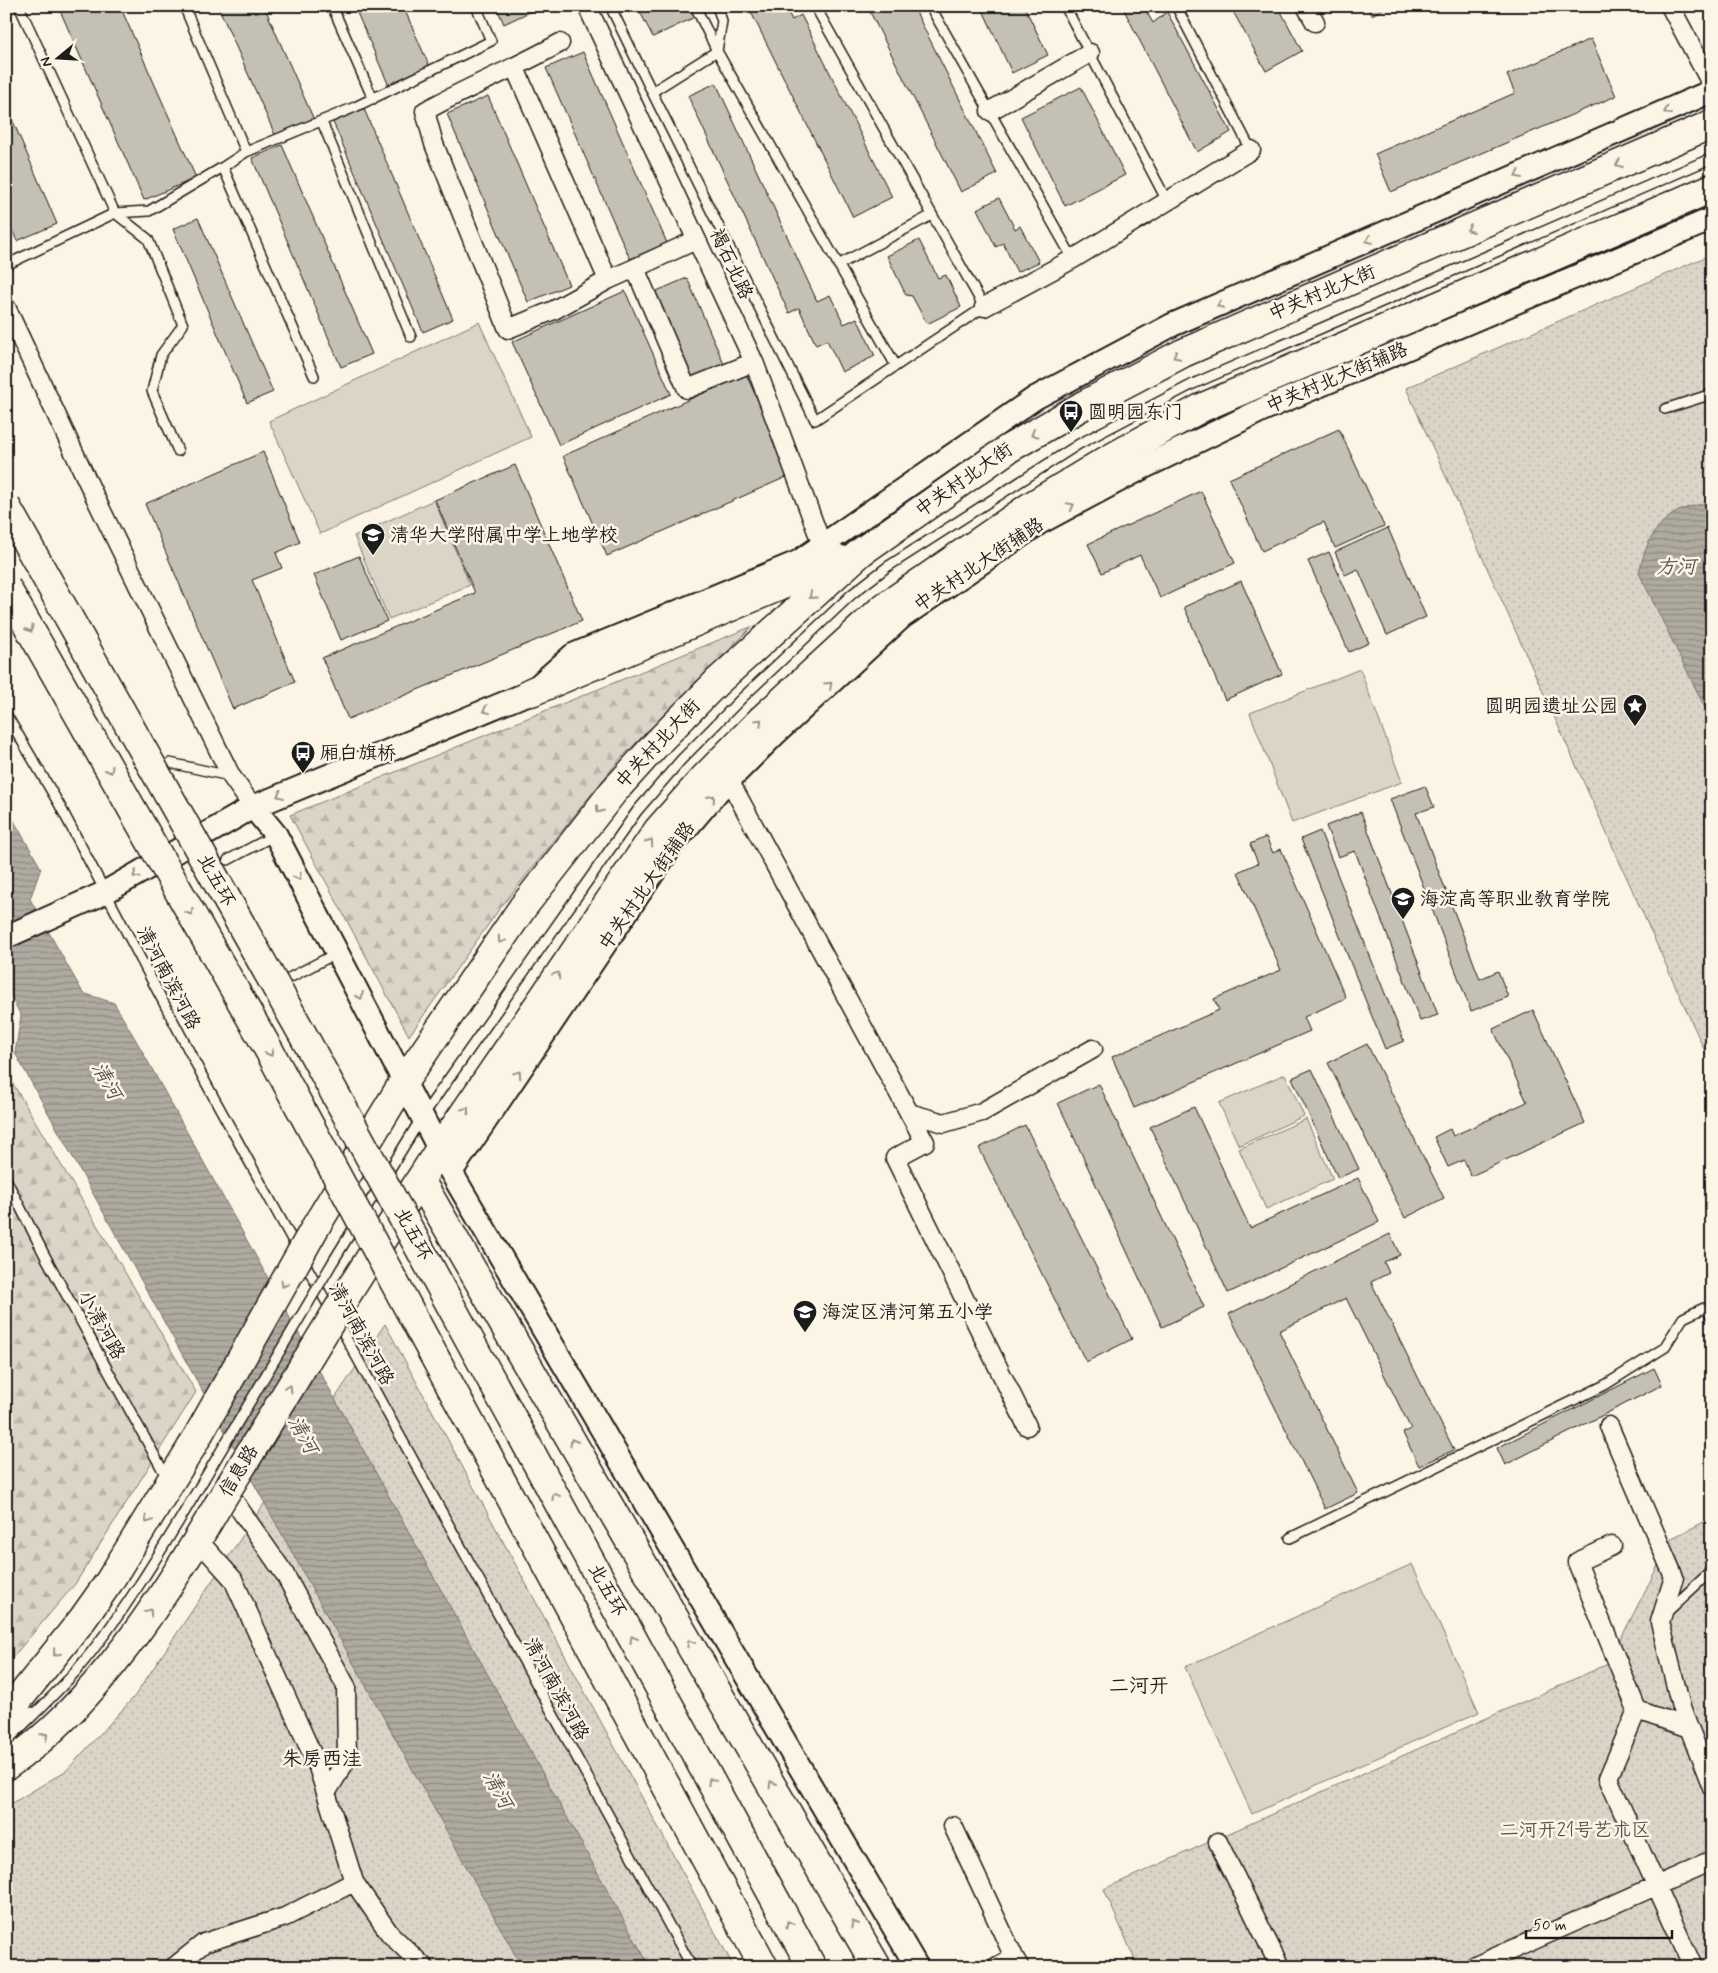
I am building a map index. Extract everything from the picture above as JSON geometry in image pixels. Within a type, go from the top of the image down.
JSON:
[{"type":"main road","name":"中关村北大街","points":[[404,1083],[524,907],[613,792],[660,740],[717,682],[861,552],[1008,449],[1082,406],[1183,353],[1712,124]]},
{"type":"main road","points":[[445,1161],[658,830],[704,778],[760,721],[883,608],[1031,506],[1102,463],[1201,408],[1712,188]]},
{"type":"main road","name":"北五环","points":[[6,506],[308,1043],[812,1967]]},
{"type":"main road","points":[[531,692],[861,552]]},
{"type":"main road","name":"北五环","points":[[6,587],[270,1052],[764,1967]]},
{"type":"main road","points":[[6,1711],[18,1700],[82,1620],[170,1485],[316,1226],[404,1083]]},
{"type":"main road","name":"信息路","points":[[6,1766],[61,1722],[96,1685],[143,1622],[198,1540],[216,1492],[420,1180],[445,1161]]},
{"type":"main road","points":[[420,1180],[877,1967]]},
{"type":"street","name":"褐石北路","points":[[587,6],[754,362],[822,545]]},
{"type":"street","points":[[1306,6],[1315,22]]},
{"type":"street","points":[[1670,6],[1712,85]]},
{"type":"street","points":[[560,43],[515,68],[469,87],[425,111],[434,144],[508,329],[554,310],[608,280],[696,240]]},
{"type":"street","points":[[990,111],[1090,53]]},
{"type":"street","points":[[515,68],[608,280]]},
{"type":"street","points":[[6,937],[104,894],[253,807],[531,692],[573,655],[798,562],[1035,398],[1172,325],[1712,91]]},
{"type":"street","points":[[984,307],[1073,260],[1250,150]]},
{"type":"street","name":"中关村北大街辅路","points":[[445,1161],[672,845],[729,780],[773,736],[902,617],[1039,523],[1142,468],[1264,409],[1712,219]]},
{"type":"street","points":[[635,268],[687,389],[754,362]]},
{"type":"street","points":[[6,307],[92,494],[230,776],[276,835],[445,1161],[917,1967]]},
{"type":"street","points":[[729,780],[925,1142],[895,1158],[1027,1426]]},
{"type":"street","points":[[909,1113],[944,1123],[982,1112],[1093,1049]]},
{"type":"street","points":[[1609,1426],[1674,1577],[1660,1622],[1678,1698],[1712,1787]]},
{"type":"street","points":[[216,1492],[284,1574],[346,1686],[347,1759],[326,1793]]},
{"type":"street","points":[[198,1540],[233,1579],[318,1767],[354,1882],[390,1934],[424,1967]]},
{"type":"street","points":[[1612,1546],[1577,1562],[1638,1710],[1608,1778],[1692,1967]]},
{"type":"street","points":[[1638,1710],[1689,1728]]},
{"type":"street","points":[[952,1826],[1016,1962],[996,1967]]},
{"type":"street","points":[[1218,1842],[1280,1967]]},
{"type":"street","points":[[1473,1967],[1712,1860]]},
{"type":"street","points":[[174,1967],[204,1943],[285,1916],[354,1882]]},
{"type":"lane","points":[[18,6],[115,213],[148,239],[183,324],[161,355],[152,391],[178,451]]},
{"type":"lane","points":[[184,6],[246,152]]},
{"type":"lane","points":[[332,6],[373,99]]},
{"type":"lane","points":[[6,265],[115,213],[149,211],[246,152],[322,122],[373,99],[491,41],[476,6]]},
{"type":"lane","points":[[610,6],[815,420],[984,307],[816,6]]},
{"type":"lane","points":[[695,6],[717,51],[896,366]]},
{"type":"lane","points":[[652,92],[717,51],[722,21],[717,6]]},
{"type":"lane","points":[[930,6],[1073,260]]},
{"type":"lane","points":[[1066,6],[1167,201]]},
{"type":"lane","points":[[1176,6],[1250,150]]},
{"type":"lane","points":[[322,122],[411,337]]},
{"type":"lane","name":"中关村北大街","points":[[422,1118],[637,811],[741,699],[852,594],[887,567],[1079,444],[1193,384],[1712,158]]},
{"type":"lane","points":[[223,167],[314,376]]},
{"type":"lane","points":[[838,265],[932,215]]},
{"type":"lane","points":[[1665,409],[1712,394]]},
{"type":"lane","name":"清河南滨河路","points":[[6,714],[59,804],[104,894],[431,1496],[692,1967]]},
{"type":"lane","points":[[170,764],[230,776]]},
{"type":"lane","points":[[228,860],[276,835]]},
{"type":"lane","points":[[291,977],[338,953]]},
{"type":"lane","name":"信息路","points":[[43,1705],[75,1672],[99,1642],[136,1587],[216,1492],[334,1260],[422,1118]]},
{"type":"lane","name":"小清河路","points":[[6,1179],[45,1256],[170,1485]]},
{"type":"lane","points":[[1290,1538],[1605,1386],[1664,1348],[1682,1318],[1704,1308],[1712,1316]]},
{"type":"lane","points":[[1662,1617],[1708,1574],[1712,1566]]},
{"type":"lane","points":[[6,1727],[43,1705]]},
{"type":"lane","points":[[6,1742],[43,1705]]},
{"type":"green space","name":"圆明园遗址公园","points":[[1712,254],[1712,1067],[1406,388]]},
{"type":"green space","points":[[479,322],[531,437],[320,534],[269,421]]},
{"type":"green space","points":[[434,500],[470,585],[389,619],[354,536]]},
{"type":"green space","points":[[753,626],[619,760],[500,908],[409,1036],[290,815]]},
{"type":"green space","points":[[1360,669],[1402,782],[1292,823],[1250,713]]},
{"type":"green space","points":[[6,1072],[196,1392],[75,1584],[6,1665]]},
{"type":"green space","points":[[1285,1074],[1304,1116],[1239,1146],[1219,1103]]},
{"type":"green space","points":[[1306,1119],[1333,1179],[1266,1209],[1239,1149]]},
{"type":"green space","points":[[385,1324],[734,1967],[6,1967],[6,1807],[67,1770],[134,1697]]},
{"type":"green space","name":"二河开21号艺术区","points":[[1712,1518],[1712,1967],[1138,1967],[1104,1889],[1608,1664],[1672,1538]]},
{"type":"green space","points":[[1412,1564],[1479,1712],[1252,1814],[1185,1667]]},
{"type":"water","name":"方河","points":[[1712,503],[1712,722],[1639,573],[1648,544],[1662,523],[1683,509]]},
{"type":"water","name":"清河","points":[[6,807],[41,868],[30,899],[83,993],[114,1003],[137,1042],[650,1967],[522,1967],[15,1053],[21,1016],[6,986]]},
{"type":"building","points":[[58,6],[120,6],[196,178],[144,200]]},
{"type":"building","points":[[218,6],[264,6],[314,120],[276,137]]},
{"type":"building","points":[[354,6],[403,6],[431,70],[390,88]]},
{"type":"building","points":[[496,6],[542,6],[504,24]]},
{"type":"building","points":[[637,6],[689,6],[695,17],[653,37]]},
{"type":"building","points":[[748,6],[785,6],[792,20],[801,15],[892,197],[853,217]]},
{"type":"building","points":[[867,6],[913,6],[997,174],[961,192]]},
{"type":"building","points":[[981,6],[1024,6],[1048,55],[1012,73]]},
{"type":"building","points":[[1122,6],[1143,6],[1153,23],[1167,12],[1231,132],[1197,152]]},
{"type":"building","points":[[1230,6],[1278,6],[1302,51],[1266,71]]},
{"type":"building","points":[[1367,6],[1388,6],[1372,15]]},
{"type":"building","points":[[1591,39],[1616,96],[1391,192],[1375,154],[1515,93],[1507,75]]},
{"type":"building","points":[[583,52],[667,243],[630,259],[546,68]]},
{"type":"building","points":[[716,83],[817,301],[830,295],[844,324],[857,318],[875,356],[842,372],[827,340],[816,345],[799,308],[789,313],[688,96]]},
{"type":"building","points":[[1081,87],[1125,175],[1065,206],[1021,117]]},
{"type":"building","points":[[488,96],[569,285],[528,302],[447,114]]},
{"type":"building","points":[[6,105],[57,224],[17,241],[6,216]]},
{"type":"building","points":[[364,109],[453,319],[423,332],[333,122]]},
{"type":"building","points":[[282,145],[372,354],[341,367],[252,158]]},
{"type":"building","points":[[999,198],[1015,229],[1020,226],[1039,262],[1017,272],[1003,243],[996,247],[977,209]]},
{"type":"building","points":[[198,218],[273,392],[247,403],[173,229]]},
{"type":"building","points":[[919,240],[938,278],[946,275],[961,307],[927,324],[912,296],[906,295],[887,256]]},
{"type":"building","points":[[687,278],[726,369],[691,384],[652,293]]},
{"type":"building","points":[[625,291],[671,394],[559,445],[512,342]]},
{"type":"building","points":[[746,374],[791,475],[607,556],[563,456]]},
{"type":"building","points":[[1339,429],[1384,526],[1335,548],[1324,522],[1262,551],[1229,479]]},
{"type":"building","points":[[263,452],[300,542],[276,553],[282,568],[252,580],[295,682],[233,709],[145,504]]},
{"type":"building","points":[[515,465],[582,621],[348,719],[322,658],[475,593],[435,500]]},
{"type":"building","points":[[1201,491],[1235,563],[1160,598],[1140,555],[1102,573],[1088,544]]},
{"type":"building","points":[[1388,528],[1426,617],[1387,635],[1358,569],[1345,575],[1335,552]]},
{"type":"building","points":[[1329,552],[1369,643],[1349,652],[1308,561]]},
{"type":"building","points":[[359,556],[387,621],[341,640],[314,575]]},
{"type":"building","points":[[1241,581],[1282,674],[1225,700],[1184,607]]},
{"type":"building","points":[[1425,786],[1434,807],[1416,813],[1480,979],[1498,971],[1508,997],[1471,1011],[1390,799]]},
{"type":"building","points":[[1361,812],[1438,1015],[1420,1021],[1355,851],[1338,857],[1326,826]]},
{"type":"building","points":[[1320,831],[1404,1041],[1385,1049],[1301,839]]},
{"type":"building","points":[[1266,837],[1273,853],[1281,849],[1346,998],[1304,1017],[1310,1031],[1134,1108],[1112,1057],[1219,1010],[1214,999],[1281,970],[1238,872],[1258,863],[1250,844]]},
{"type":"building","points":[[1533,1010],[1585,1123],[1471,1176],[1464,1160],[1448,1167],[1434,1137],[1450,1129],[1453,1136],[1527,1102],[1493,1029]]},
{"type":"building","points":[[1367,1044],[1444,1198],[1405,1218],[1328,1063]]},
{"type":"building","points":[[1312,1069],[1359,1169],[1338,1178],[1292,1078]]},
{"type":"building","points":[[1099,1084],[1204,1307],[1162,1327],[1058,1103]]},
{"type":"building","points":[[1194,1107],[1250,1228],[1358,1178],[1379,1222],[1228,1293],[1150,1127]]},
{"type":"building","points":[[1025,1125],[1132,1339],[1086,1362],[979,1148]]},
{"type":"building","points":[[1390,1234],[1400,1255],[1384,1262],[1389,1273],[1371,1282],[1454,1450],[1419,1466],[1403,1433],[1411,1429],[1346,1298],[1279,1331],[1358,1493],[1325,1509],[1229,1314]]},
{"type":"building","points":[[1654,1368],[1662,1385],[1505,1465],[1497,1448]]},
{"type":"place","name":"圆明园东门","points":[[1071,433]]},
{"type":"place","name":"清华大学附属中学上地学校","points":[[373,556]]},
{"type":"place","name":"圆明园遗址公园","points":[[1635,727]]},
{"type":"place","name":"厢白旗桥","points":[[303,774]]},
{"type":"place","name":"海淀高等职业教育学院","points":[[1403,920]]},
{"type":"place","name":"海淀区清河第五小学","points":[[805,1333]]},
{"type":"district","name":"二河开","points":[[1139,1686]]},
{"type":"district","name":"朱房西洼","points":[[322,1759]]}]
